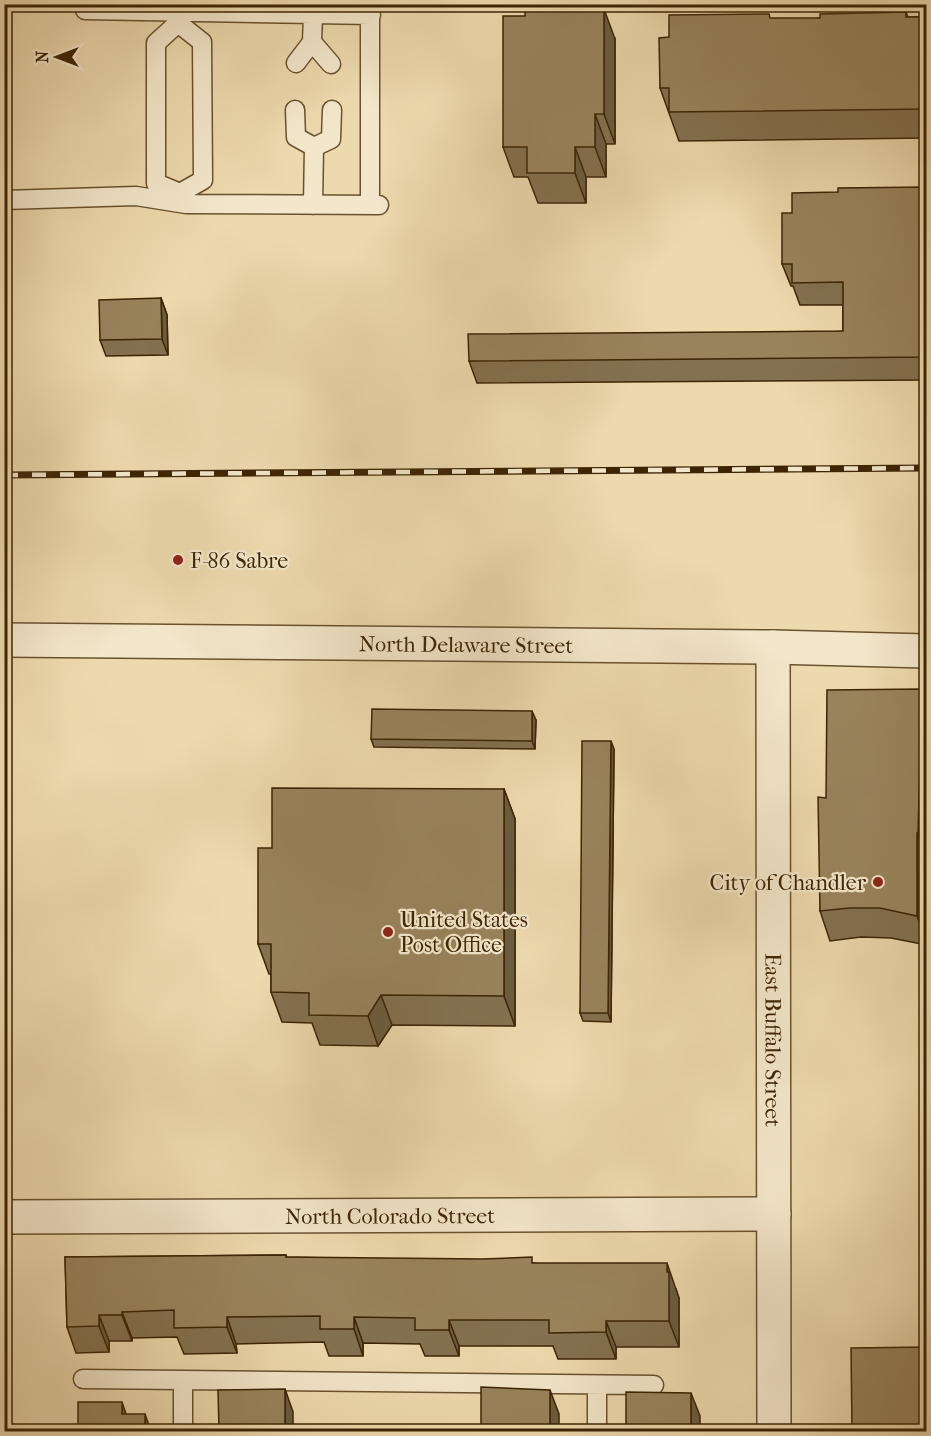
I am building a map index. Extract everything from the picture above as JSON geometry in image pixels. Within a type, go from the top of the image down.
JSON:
[{"type":"street","name":"North Delaware Street","points":[[4,640],[773,647],[927,651]]},
{"type":"street","name":"East Buffalo Street","points":[[773,647],[774,1431]]},
{"type":"street","name":"North Colorado Street","points":[[4,1217],[774,1214]]},
{"type":"lane","points":[[4,200],[136,196],[184,200],[374,204],[371,10],[313,15],[178,17],[85,10]]},
{"type":"lane","points":[[296,63],[312,42],[313,15]]},
{"type":"lane","points":[[178,17],[202,42],[203,180],[184,200]]},
{"type":"lane","points":[[178,17],[156,43],[156,183],[184,200]]},
{"type":"lane","points":[[312,42],[331,64]]},
{"type":"lane","points":[[295,110],[296,137],[314,147]]},
{"type":"lane","points":[[314,147],[331,139],[332,110]]},
{"type":"lane","points":[[313,204],[314,147]]},
{"type":"lane","points":[[83,1379],[654,1385]]},
{"type":"lane","points":[[183,1381],[183,1431]]},
{"type":"lane","points":[[597,1385],[597,1431]]},
{"type":"building","points":[[525,9],[604,9],[604,114],[595,114],[595,147],[575,147],[575,173],[527,173],[527,147],[503,147],[503,16],[525,16]]},
{"type":"building","points":[[906,12],[906,17],[927,17],[927,109],[669,112],[669,88],[660,88],[659,38],[669,37],[669,15],[769,14],[770,18],[820,18],[820,14]]},
{"type":"building","points":[[927,187],[927,357],[469,361],[468,334],[843,331],[843,282],[792,283],[792,264],[782,264],[782,213],[792,213],[792,193],[838,192],[838,188]]},
{"type":"building","points":[[161,298],[162,339],[100,340],[99,300]]},
{"type":"building","name":"City of Chandler","points":[[922,689],[917,833],[917,916],[880,908],[820,911],[818,797],[826,798],[827,690]]},
{"type":"building","points":[[372,709],[532,711],[532,741],[371,739]]},
{"type":"building","points":[[582,741],[611,741],[608,1013],[580,1013]]},
{"type":"building","points":[[272,788],[504,789],[504,996],[381,995],[368,1016],[309,1015],[309,993],[271,992],[271,944],[258,944],[258,848],[272,848]]},
{"type":"building","points":[[286,1255],[286,1257],[483,1259],[532,1257],[532,1263],[667,1263],[669,1321],[606,1321],[606,1332],[549,1333],[549,1320],[449,1320],[449,1330],[415,1330],[415,1318],[354,1317],[354,1329],[320,1329],[320,1316],[227,1317],[227,1327],[174,1328],[174,1310],[99,1315],[99,1326],[67,1327],[65,1257]]},
{"type":"building","points":[[927,1347],[927,1431],[852,1431],[851,1348]]},
{"type":"building","points":[[481,1387],[550,1390],[550,1431],[481,1431]]},
{"type":"building","points":[[285,1389],[285,1431],[219,1431],[218,1390]]},
{"type":"building","points":[[626,1392],[691,1393],[691,1431],[626,1431]]},
{"type":"building","points":[[78,1402],[122,1402],[122,1414],[145,1414],[145,1431],[78,1431]]},
{"type":"railway","points":[[4,475],[926,468]]},
{"type":"place","name":"F-86 Sabre","points":[[178,560]]},
{"type":"place","name":"City of Chandler","points":[[878,882]]},
{"type":"place","name":"United States Post Office","points":[[388,932]]}]
